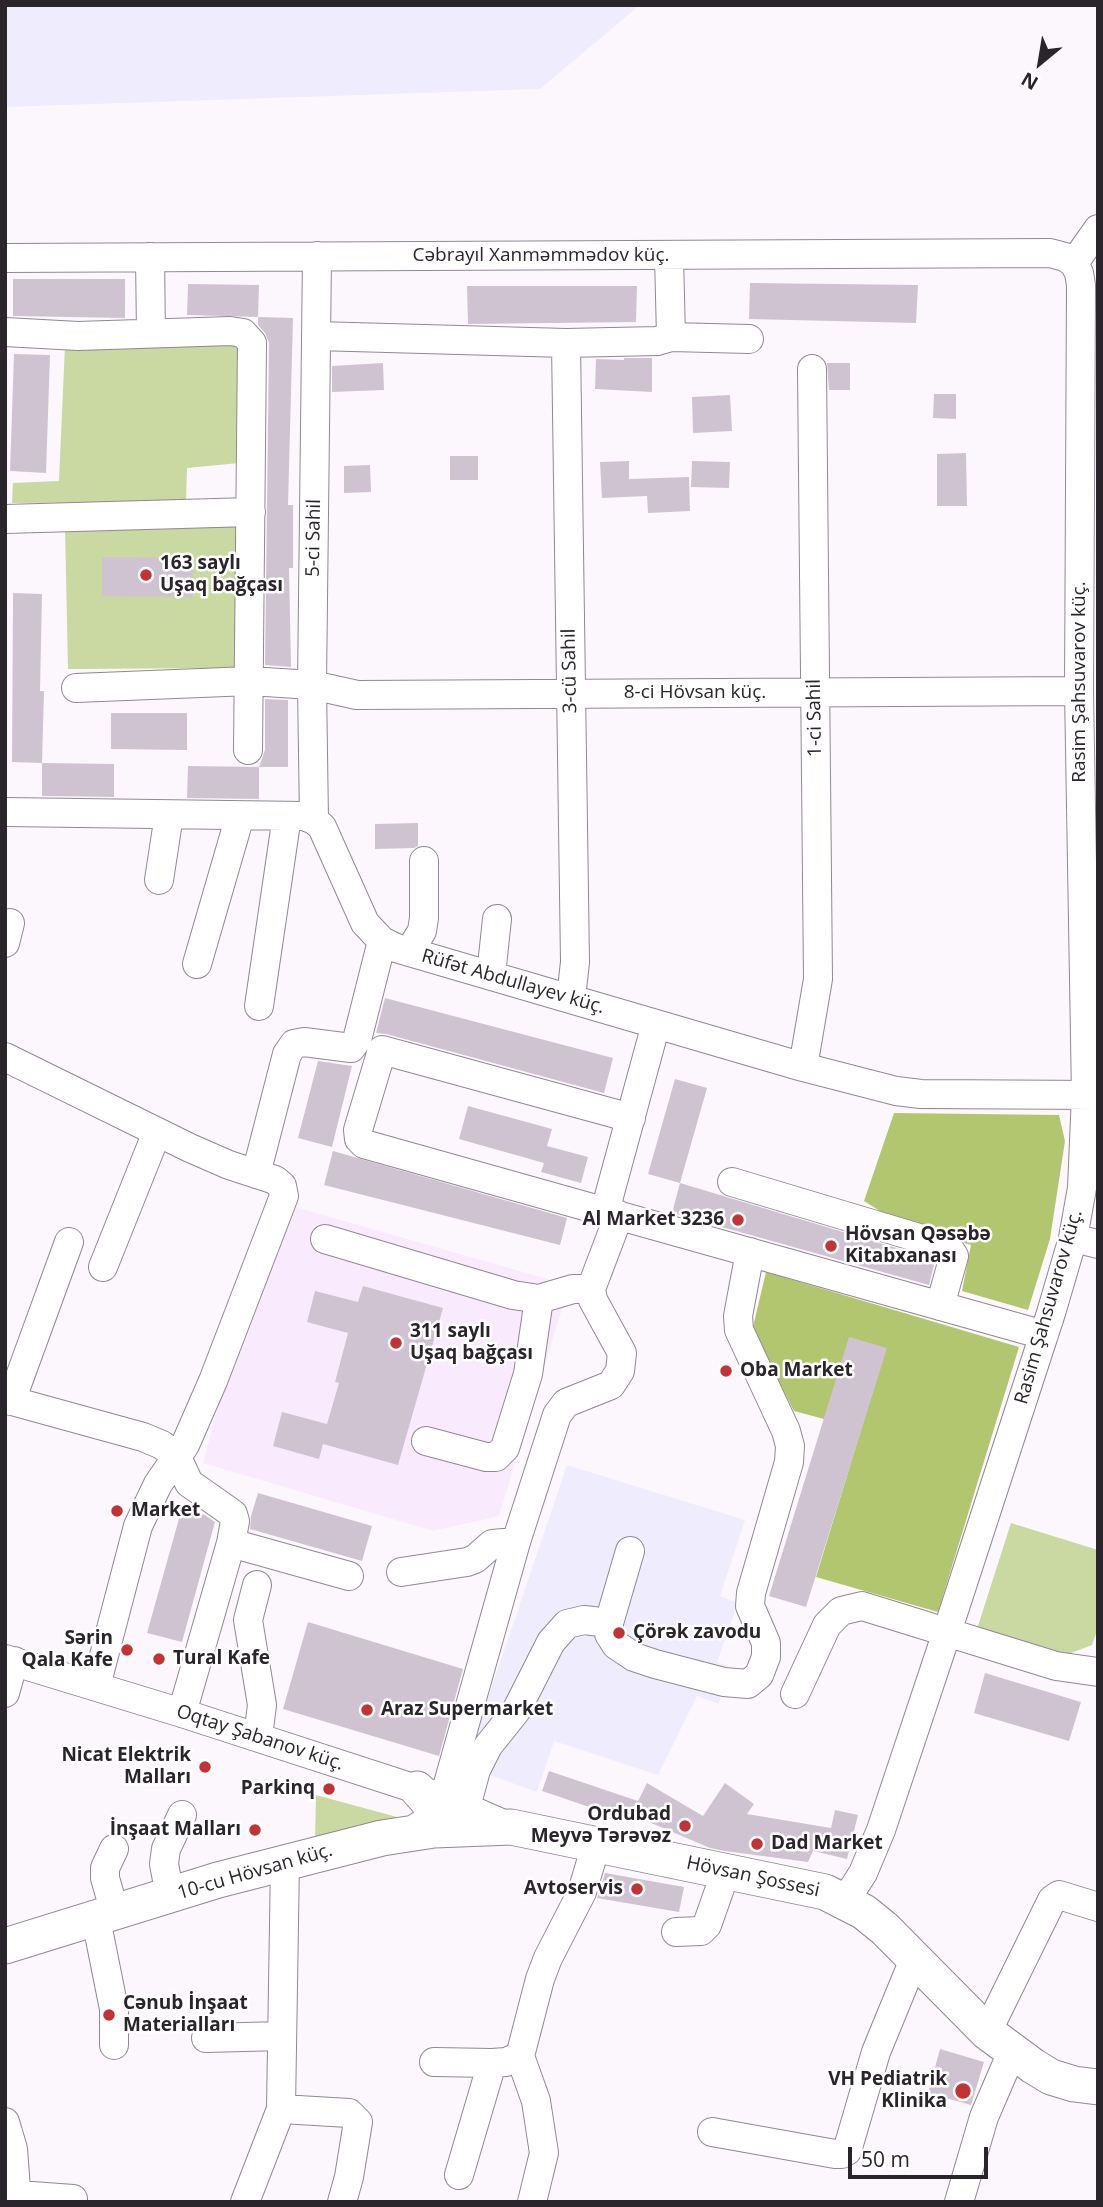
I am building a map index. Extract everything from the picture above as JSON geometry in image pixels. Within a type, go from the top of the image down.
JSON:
[{"type":"main road","points":[[415,1833],[428,1824],[434,1816],[433,1807],[443,1798]]},
{"type":"main road","name":"10-cu Hövsan küç.","points":[[5,1946],[285,1861],[415,1833],[467,1827],[511,1827]]},
{"type":"main road","name":"Hövsan Şossesi","points":[[511,1827],[806,1887],[845,1901],[864,1912],[915,1957],[1000,2042],[1051,2077],[1098,2087]]},
{"type":"street","points":[[1086,264],[1098,229]]},
{"type":"street","name":"Cəbrayıl Xanməmmədov küç.","points":[[5,258],[1050,253],[1086,264]]},
{"type":"street","name":"5-ci Sahil","points":[[259,1006],[300,818],[312,685],[317,256]]},
{"type":"street","points":[[669,256],[671,337]]},
{"type":"street","points":[[150,257],[151,333]]},
{"type":"street","name":"Rasim Şahsuvarov küç.","points":[[845,1901],[863,1873],[881,1830],[1044,1335],[1086,1241],[1082,1188],[1092,1095],[1079,691],[1089,652],[1089,460],[1079,273],[1086,264]]},
{"type":"street","points":[[5,332],[78,336],[230,331],[243,333],[252,343],[250,681],[247,750]]},
{"type":"street","points":[[316,336],[566,343],[657,341],[671,337],[749,339]]},
{"type":"street","name":"3-cü Sahil","points":[[566,343],[575,962],[571,998]]},
{"type":"street","name":"1-ci Sahil","points":[[803,1067],[818,979],[812,369]]},
{"type":"street","points":[[5,519],[251,512]]},
{"type":"street","name":"8-ci Hövsan küç.","points":[[76,688],[250,681],[312,685],[357,695],[1079,691]]},
{"type":"street","points":[[5,812],[300,818]]},
{"type":"street","points":[[159,880],[169,815]]},
{"type":"street","points":[[197,964],[240,816]]},
{"type":"street","name":"Rüfət Abdullayev küç.","points":[[300,818],[322,827],[365,923],[383,941],[409,952],[803,1067],[896,1091],[920,1094],[1092,1095]]},
{"type":"street","points":[[409,952],[422,931],[424,860]]},
{"type":"street","points":[[491,975],[497,919]]},
{"type":"street","points":[[351,1048],[357,1040],[383,941]]},
{"type":"street","points":[[443,1798],[516,1542],[557,1415],[566,1404],[611,1385],[620,1371],[622,1353],[593,1300],[591,1289],[612,1213],[631,1118],[656,1024]]},
{"type":"street","points":[[256,1174],[287,1054],[294,1044],[304,1042],[382,1050],[631,1118]]},
{"type":"street","points":[[382,1050],[358,1130],[359,1139],[364,1144],[1044,1335]]},
{"type":"street","points":[[5,1057],[229,1165],[275,1180],[282,1186],[284,1196],[213,1381],[185,1445],[146,1505],[138,1526],[96,1686]]},
{"type":"street","points":[[103,1267],[157,1132]]},
{"type":"street","points":[[732,1182],[939,1244],[950,1250],[954,1256],[940,1306]]},
{"type":"street","points":[[325,1239],[513,1295],[539,1299],[573,1289],[591,1289]]},
{"type":"street","points":[[69,1242],[8,1400],[143,1437],[162,1445],[177,1457],[189,1483],[233,1514],[235,1521],[182,1713]]},
{"type":"street","points":[[631,1550],[610,1623],[610,1634],[616,1646],[634,1657],[655,1664],[724,1682],[748,1684],[759,1675],[766,1657],[766,1643],[750,1606],[751,1593],[789,1462],[789,1446],[786,1431],[739,1330],[738,1316],[750,1252]]},
{"type":"street","points":[[426,1441],[486,1457],[496,1457],[505,1448],[528,1374],[539,1299]]},
{"type":"street","points":[[401,1572],[467,1562],[475,1559],[492,1544],[516,1542]]},
{"type":"street","points":[[231,1543],[349,1576]]},
{"type":"street","points":[[257,1585],[248,1620],[262,1705],[258,1737]]},
{"type":"street","points":[[795,1694],[827,1625],[841,1611],[862,1606],[1056,1666],[1098,1672]]},
{"type":"street","points":[[443,1798],[476,1770],[488,1746],[516,1711],[551,1642],[567,1624],[584,1620],[610,1623]]},
{"type":"street","points":[[5,1693],[9,1660]]},
{"type":"street","name":"Oqtay Şabanov küç.","points":[[9,1660],[443,1798],[511,1827]]},
{"type":"street","points":[[170,1896],[164,1864],[166,1849],[182,1815]]},
{"type":"street","points":[[532,2202],[544,2153],[536,2101],[520,2056],[540,1979],[548,1958],[579,1901],[596,1845]]},
{"type":"street","points":[[114,1849],[105,1868],[105,1916],[114,2009],[114,2045]]},
{"type":"street","points":[[245,2202],[281,2109],[285,1861]]},
{"type":"street","points":[[676,1933],[701,1931],[707,1924],[726,1871]]},
{"type":"street","points":[[959,2202],[984,2117],[1000,2042],[1052,1900],[1059,1895],[1098,1907]]},
{"type":"street","points":[[712,2132],[835,2154],[847,2151],[876,2052],[915,1957]]},
{"type":"street","points":[[206,2038],[282,2036]]},
{"type":"street","points":[[434,2062],[492,2063],[506,2062],[520,2056]]},
{"type":"street","points":[[459,2175],[492,2063]]},
{"type":"street","points":[[281,2109],[349,2113],[358,2122],[342,2202]]},
{"type":"street","points":[[5,2122],[13,2149],[17,2198],[74,2199]]},
{"type":"shaded area","points":[[5,5],[640,5],[540,89],[5,107]]},
{"type":"shaded area","name":"311 saylı Uşaq bağçası","points":[[295,1207],[555,1281],[565,1299],[499,1516],[433,1531],[203,1463],[223,1387]]},
{"type":"shaded area","name":"Çörək zavodu","points":[[567,1465],[745,1520],[720,1596],[738,1603],[717,1662],[728,1666],[719,1704],[697,1696],[658,1775],[554,1741],[537,1792],[465,1766]]},
{"type":"green space","points":[[238,344],[239,463],[187,468],[186,502],[12,503],[13,483],[59,481],[65,345]]},
{"type":"green space","points":[[237,525],[238,668],[68,669],[65,528]]},
{"type":"green space","points":[[894,1113],[1059,1115],[1065,1141],[1050,1239],[1028,1310],[962,1291],[971,1245],[896,1221],[864,1201]]},
{"type":"green space","points":[[766,1272],[1019,1347],[938,1612],[816,1577],[886,1348],[824,1419],[794,1411],[752,1331]]},
{"type":"green space","points":[[1011,1523],[1098,1550],[1098,1628],[1092,1645],[1066,1655],[977,1629]]},
{"type":"green space","points":[[316,1795],[408,1820],[315,1841]]},
{"type":"building","points":[[13,279],[125,279],[125,318],[13,316]]},
{"type":"building","points":[[750,283],[918,285],[916,323],[749,319]]},
{"type":"building","points":[[188,284],[259,285],[258,317],[187,315]]},
{"type":"building","points":[[467,286],[637,286],[636,322],[468,324]]},
{"type":"building","points":[[258,317],[293,318],[288,505],[293,505],[293,568],[289,568],[291,667],[265,665],[269,343],[258,325]]},
{"type":"building","points":[[14,354],[50,355],[46,473],[10,471]]},
{"type":"building","points":[[652,358],[652,392],[595,389],[596,359]]},
{"type":"building","points":[[383,363],[384,390],[332,392],[332,366]]},
{"type":"building","points":[[827,363],[850,363],[850,390],[829,390]]},
{"type":"building","points":[[934,394],[956,394],[956,419],[933,418]]},
{"type":"building","points":[[730,395],[732,431],[693,433],[692,397]]},
{"type":"building","points":[[966,453],[967,506],[937,506],[937,454]]},
{"type":"building","points":[[450,456],[478,456],[478,480],[450,480]]},
{"type":"building","points":[[629,461],[629,479],[689,477],[690,511],[648,513],[647,496],[602,498],[600,462]]},
{"type":"building","points":[[692,461],[730,462],[729,488],[691,487]]},
{"type":"building","points":[[370,465],[371,492],[344,493],[344,466]]},
{"type":"building","points":[[102,557],[193,558],[193,597],[102,596]]},
{"type":"building","points":[[13,593],[42,594],[42,763],[12,762]]},
{"type":"building","points":[[265,699],[288,700],[288,767],[259,767],[265,750]]},
{"type":"building","points":[[111,713],[187,713],[187,750],[111,749]]},
{"type":"building","points":[[42,763],[114,764],[114,797],[42,796]]},
{"type":"building","points":[[188,766],[259,767],[259,799],[187,798]]},
{"type":"building","points":[[418,823],[418,846],[375,849],[375,824]]},
{"type":"building","points":[[385,998],[613,1058],[604,1093],[376,1033]]},
{"type":"building","points":[[318,1061],[352,1066],[332,1147],[298,1138]]},
{"type":"building","points":[[675,1079],[707,1088],[680,1183],[648,1174]]},
{"type":"building","points":[[468,1106],[552,1129],[547,1146],[588,1157],[581,1183],[541,1172],[544,1163],[459,1139]]},
{"type":"building","points":[[333,1151],[567,1218],[560,1245],[324,1185]]},
{"type":"building","points":[[680,1183],[933,1259],[935,1261],[929,1285],[672,1213]]},
{"type":"building","points":[[363,1286],[443,1308],[398,1465],[323,1444],[319,1459],[273,1446],[282,1412],[327,1424],[339,1383],[335,1382],[348,1333],[307,1322],[315,1291],[358,1302]]},
{"type":"building","points":[[849,1337],[887,1348],[806,1607],[769,1596]]},
{"type":"building","points":[[258,1493],[372,1526],[362,1561],[250,1529]]},
{"type":"building","points":[[182,1508],[205,1515],[215,1522],[182,1642],[147,1633]]},
{"type":"building","points":[[308,1622],[463,1669],[439,1756],[283,1709]]},
{"type":"building","points":[[985,1673],[1081,1702],[1069,1741],[974,1713]]},
{"type":"building","points":[[549,1771],[638,1801],[647,1783],[703,1816],[725,1783],[754,1804],[747,1814],[831,1828],[835,1810],[858,1815],[847,1859],[813,1851],[808,1862],[725,1851],[710,1848],[616,1808],[613,1815],[542,1791]]},
{"type":"building","points":[[605,1873],[684,1887],[679,1912],[597,1898]]},
{"type":"building","points":[[940,2049],[984,2062],[971,2105],[928,2093]]},
{"type":"place","name":"163 saylı Uşaq bağçası","points":[[146,575]]},
{"type":"place","name":"Al Market 3236","points":[[738,1220]]},
{"type":"place","name":"Hövsan Qəsəbə Kitabxanası","points":[[831,1246]]},
{"type":"place","name":"311 saylı Uşaq bağçası","points":[[396,1343]]},
{"type":"place","name":"Oba Market","points":[[726,1371]]},
{"type":"place","name":"Market","points":[[117,1511]]},
{"type":"place","name":"Çörək zavodu","points":[[619,1633]]},
{"type":"place","name":"Sərin Qala Kafe","points":[[127,1650]]},
{"type":"place","name":"Tural Kafe","points":[[159,1659]]},
{"type":"place","name":"Araz Supermarket","points":[[367,1710]]},
{"type":"place","name":"Nicat Elektrik Malları","points":[[205,1767]]},
{"type":"place","name":"Parkinq","points":[[329,1789]]},
{"type":"place","name":"Ordubad Meyvə Tərəvəz","points":[[685,1826]]},
{"type":"place","name":"İnşaat Malları","points":[[255,1830]]},
{"type":"place","name":"Dad Market","points":[[757,1844]]},
{"type":"place","name":"Avtoservis","points":[[637,1889]]},
{"type":"place","name":"Cənub İnşaat Materialları","points":[[109,2015]]},
{"type":"place","name":"VH Pediatrik Klinika","points":[[963,2091]]}]
